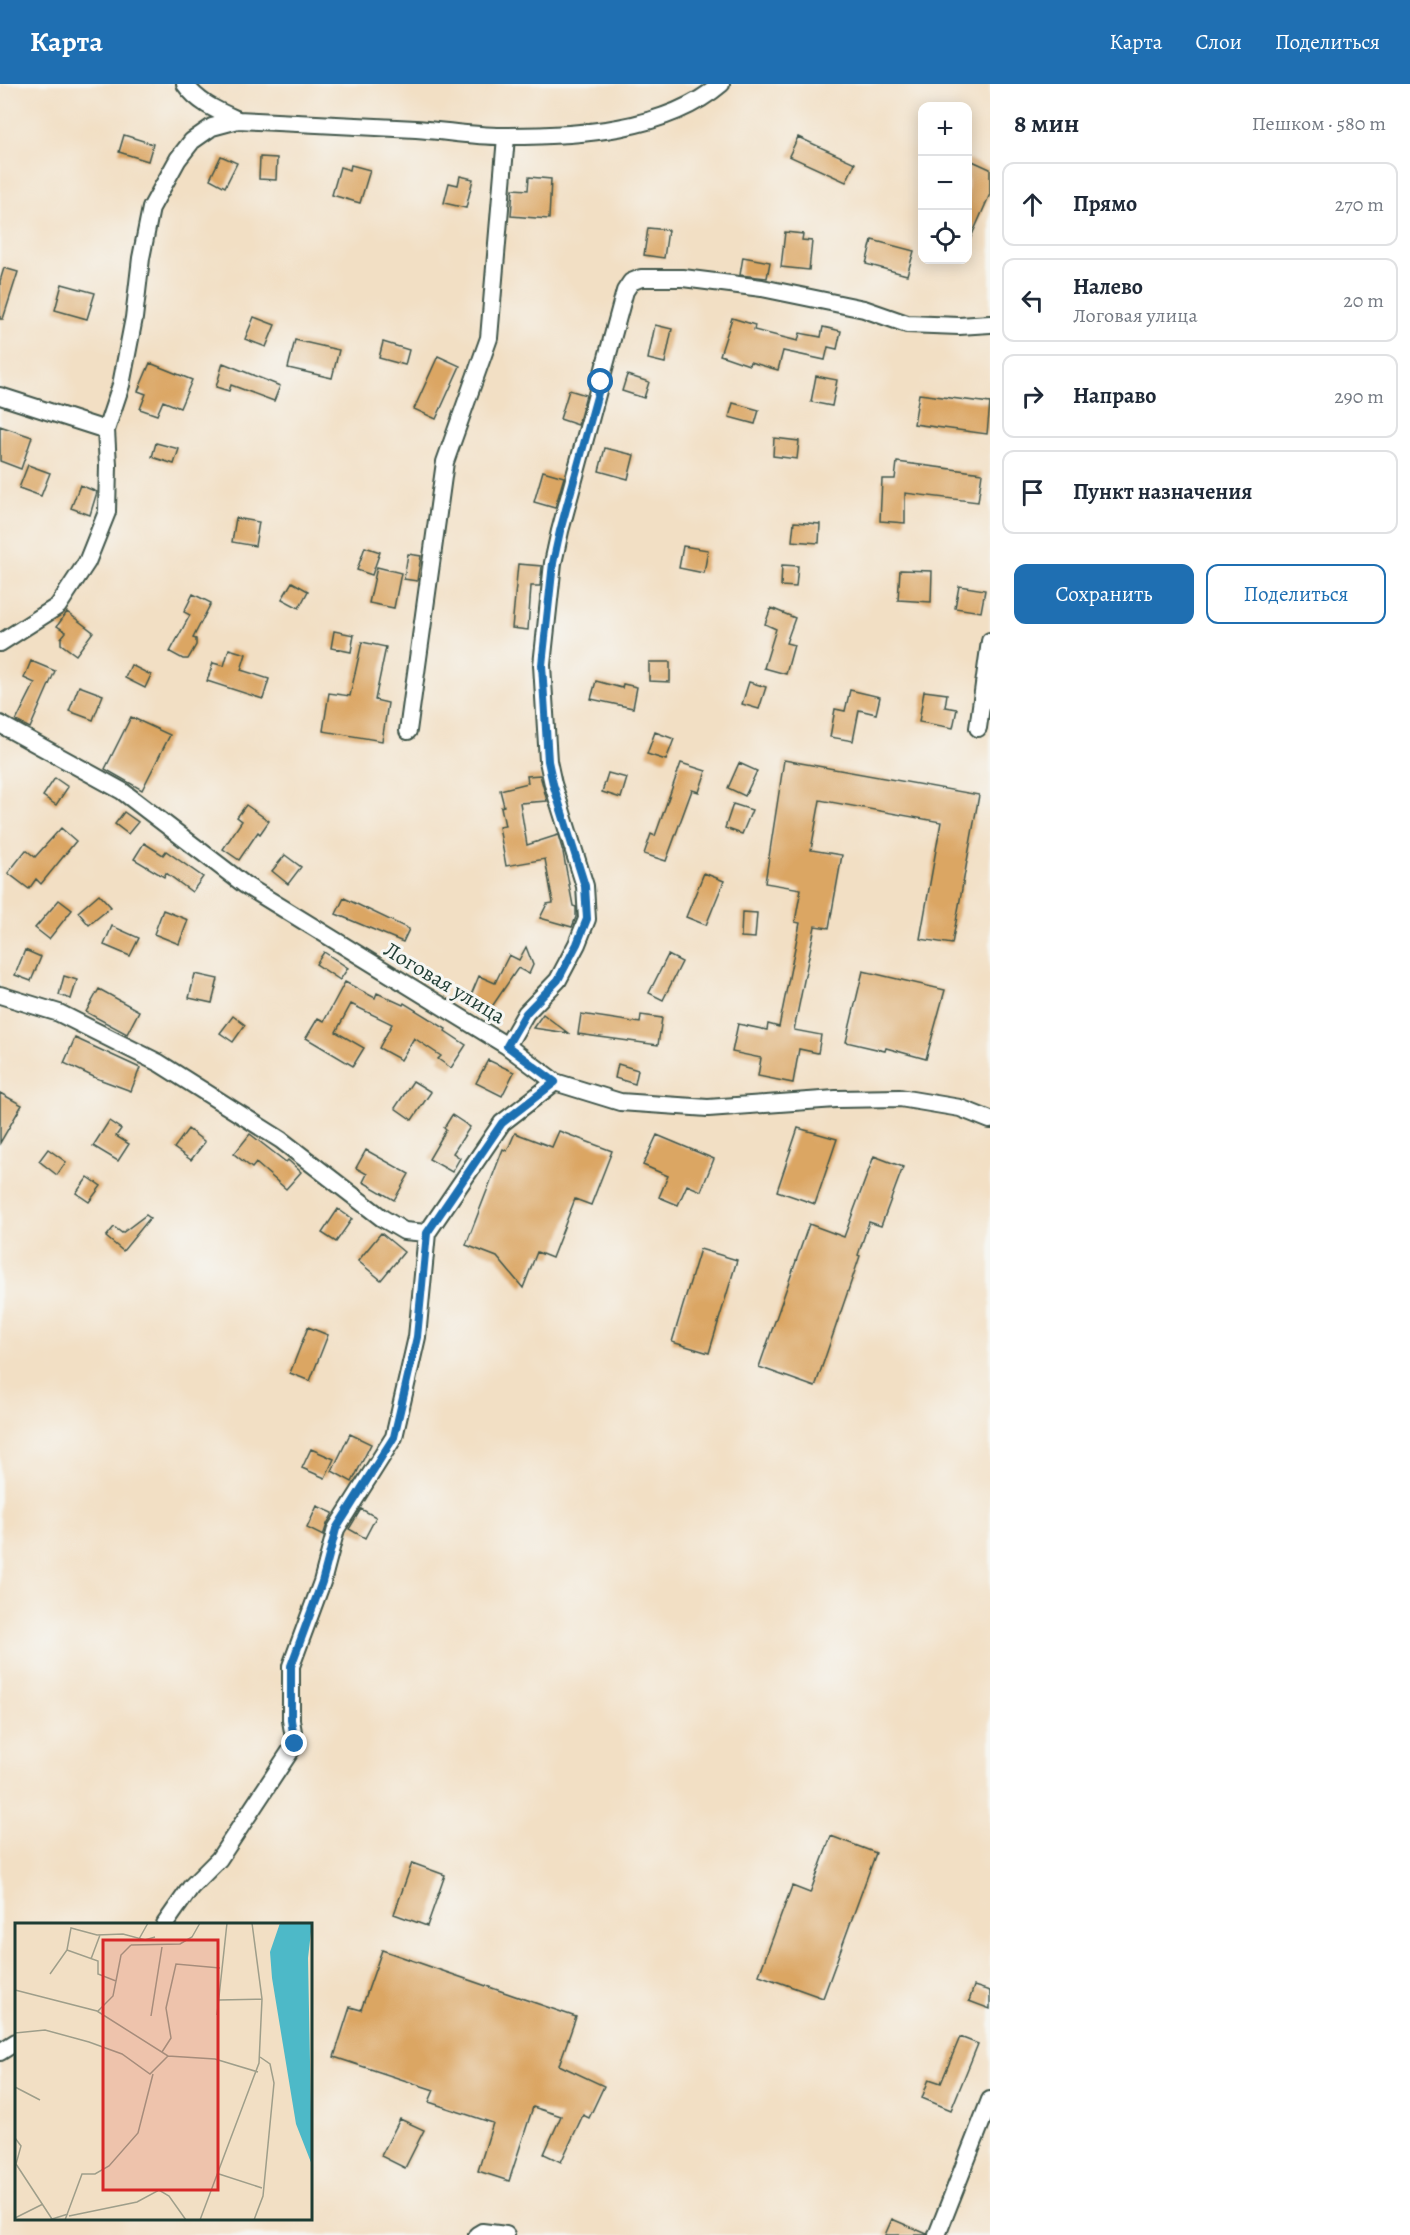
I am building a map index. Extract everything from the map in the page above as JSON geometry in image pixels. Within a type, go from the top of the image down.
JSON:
[{"type":"street","points":[[185,84],[189,91],[212,109],[238,120]]},
{"type":"street","points":[[0,643],[58,606],[87,562],[107,512],[106,430],[121,385],[151,208],[178,159],[192,141],[212,127],[238,120],[506,136],[606,131],[661,117],[708,94],[721,84]]},
{"type":"street","points":[[408,731],[445,462],[489,338],[506,136]]},
{"type":"street","points":[[507,1046],[526,1013],[558,980],[587,919],[585,886],[548,761],[542,665],[553,563],[560,531],[625,291],[631,282],[641,278],[683,278],[785,293],[864,309],[907,324],[959,326],[990,324]]},
{"type":"street","points":[[0,396],[106,430]]},
{"type":"street","points":[[978,728],[990,641]]},
{"type":"street","name":"Логовая улица","points":[[0,724],[122,791],[245,885],[507,1046],[555,1082],[620,1102],[708,1108],[836,1099],[900,1098],[960,1108],[990,1120]]},
{"type":"street","points":[[0,995],[59,1013],[159,1063],[281,1140],[382,1218],[404,1231],[427,1233]]},
{"type":"street","points":[[166,1923],[191,1887],[219,1859],[295,1744],[291,1720],[291,1666],[322,1582],[336,1529],[394,1437],[417,1337],[427,1233],[502,1123],[555,1082]]},
{"type":"street","points":[[0,2052],[15,2043]]},
{"type":"street","points":[[937,2235],[990,2100]]},
{"type":"street","points":[[477,2235],[482,2232],[506,2235]]},
{"type":"building","points":[[124,135],[153,144],[148,161],[119,152]]},
{"type":"building","points":[[798,137],[855,163],[846,182],[789,156]]},
{"type":"building","points":[[221,156],[237,163],[225,187],[210,179]]},
{"type":"building","points":[[260,157],[277,158],[276,180],[259,179]]},
{"type":"building","points":[[972,161],[990,169],[990,194],[972,235]]},
{"type":"building","points":[[351,165],[370,170],[360,203],[332,195],[340,167],[350,170]]},
{"type":"building","points":[[460,176],[473,179],[466,208],[444,203],[449,183],[458,185]]},
{"type":"building","points":[[529,177],[551,179],[549,219],[511,216],[513,189],[528,190]]},
{"type":"building","points":[[648,228],[668,230],[664,258],[644,255]]},
{"type":"building","points":[[785,232],[803,234],[802,240],[812,241],[809,270],[781,267]]},
{"type":"building","points":[[872,240],[914,251],[907,275],[866,264]]},
{"type":"building","points":[[743,257],[770,262],[767,278],[740,275]]},
{"type":"building","points":[[4,268],[18,272],[3,319],[0,319],[0,281]]},
{"type":"building","points":[[62,284],[95,293],[87,319],[55,310]]},
{"type":"building","points":[[254,317],[275,325],[266,347],[245,339]]},
{"type":"building","points":[[732,318],[755,325],[754,330],[798,341],[800,333],[821,337],[823,327],[841,331],[837,349],[828,347],[825,360],[783,351],[778,370],[750,362],[749,365],[720,355]]},
{"type":"building","points":[[655,325],[672,329],[665,363],[648,359]]},
{"type":"building","points":[[295,340],[339,350],[332,378],[288,368]]},
{"type":"building","points":[[383,342],[409,350],[405,365],[379,358]]},
{"type":"building","points":[[438,356],[460,366],[436,419],[414,409]]},
{"type":"building","points":[[150,363],[192,380],[180,408],[163,401],[157,415],[140,409],[146,394],[138,391]]},
{"type":"building","points":[[223,363],[280,386],[274,401],[231,385],[229,391],[216,387]]},
{"type":"building","points":[[627,375],[649,382],[644,398],[622,391]]},
{"type":"building","points":[[816,376],[837,380],[832,406],[811,402]]},
{"type":"building","points":[[569,390],[586,395],[578,425],[560,419]]},
{"type":"building","points":[[919,394],[990,403],[987,434],[914,424]]},
{"type":"building","points":[[733,403],[759,410],[755,424],[729,417]]},
{"type":"building","points":[[0,426],[32,437],[21,469],[0,461]]},
{"type":"building","points":[[774,438],[799,441],[797,459],[773,456]]},
{"type":"building","points":[[156,443],[179,449],[174,464],[152,457]]},
{"type":"building","points":[[605,448],[634,455],[628,479],[599,471]]},
{"type":"building","points":[[897,462],[982,473],[978,502],[905,493],[905,523],[880,521],[882,479],[895,479]]},
{"type":"building","points":[[28,465],[50,473],[41,496],[19,488]]},
{"type":"building","points":[[543,471],[564,477],[555,508],[534,502]]},
{"type":"building","points":[[80,485],[97,492],[90,515],[71,508]]},
{"type":"building","points":[[236,518],[259,522],[255,546],[232,542]]},
{"type":"building","points":[[794,522],[820,524],[819,543],[792,541]]},
{"type":"building","points":[[683,546],[708,550],[704,573],[679,568]]},
{"type":"building","points":[[365,547],[380,552],[372,575],[357,570]]},
{"type":"building","points":[[408,554],[421,556],[417,581],[404,579]]},
{"type":"building","points":[[518,564],[542,566],[540,586],[531,586],[528,630],[512,628]]},
{"type":"building","points":[[782,565],[798,566],[796,587],[781,586]]},
{"type":"building","points":[[377,567],[401,573],[394,608],[369,603]]},
{"type":"building","points":[[900,570],[932,571],[931,602],[898,600]]},
{"type":"building","points":[[292,582],[308,591],[299,608],[282,599]]},
{"type":"building","points":[[959,586],[985,590],[981,612],[955,608]]},
{"type":"building","points":[[193,594],[211,603],[193,638],[196,639],[196,645],[188,659],[183,659],[170,652],[190,615],[184,612]]},
{"type":"building","points":[[771,608],[795,618],[786,643],[794,645],[786,674],[764,668],[776,629],[765,624]]},
{"type":"building","points":[[67,612],[93,632],[76,655],[61,644],[61,638],[66,632],[57,626]]},
{"type":"building","points":[[334,631],[354,635],[351,652],[331,648]]},
{"type":"building","points":[[362,642],[386,647],[375,700],[388,703],[382,741],[323,731],[329,693],[350,696]]},
{"type":"building","points":[[229,649],[246,654],[241,670],[269,679],[263,699],[207,681],[213,663],[224,666]]},
{"type":"building","points":[[31,661],[55,671],[30,728],[16,721],[35,683],[24,678]]},
{"type":"building","points":[[649,662],[670,662],[670,682],[649,681]]},
{"type":"building","points":[[131,665],[151,675],[145,688],[125,678]]},
{"type":"building","points":[[596,681],[622,688],[623,684],[637,687],[633,708],[591,699]]},
{"type":"building","points":[[749,682],[766,687],[759,709],[742,704]]},
{"type":"building","points":[[79,686],[103,695],[93,720],[69,711]]},
{"type":"building","points":[[850,690],[880,697],[876,714],[859,710],[853,741],[830,737],[835,709],[845,711]]},
{"type":"building","points":[[924,691],[947,694],[945,707],[957,709],[953,728],[919,722]]},
{"type":"building","points":[[131,717],[170,735],[142,790],[105,769]]},
{"type":"building","points":[[655,732],[674,739],[666,760],[647,754]]},
{"type":"building","points":[[784,760],[979,795],[952,944],[920,939],[941,822],[820,800],[811,850],[842,855],[829,928],[815,926],[794,1030],[821,1035],[818,1053],[799,1049],[793,1083],[758,1076],[761,1058],[732,1052],[738,1024],[767,1030],[768,1024],[779,1027],[800,923],[795,922],[801,889],[765,883]]},
{"type":"building","points":[[681,763],[706,771],[699,792],[692,790],[666,861],[644,854],[651,834],[655,836]]},
{"type":"building","points":[[739,763],[757,771],[745,796],[728,788]]},
{"type":"building","points":[[608,773],[627,778],[621,798],[602,792]]},
{"type":"building","points":[[540,775],[547,801],[520,803],[527,845],[558,835],[573,906],[576,907],[576,917],[572,927],[540,918],[547,904],[553,903],[545,859],[506,866],[499,827],[505,826],[500,790],[528,783],[527,776]]},
{"type":"building","points":[[55,778],[68,787],[56,805],[43,796]]},
{"type":"building","points":[[733,804],[752,810],[742,834],[725,828]]},
{"type":"building","points":[[246,805],[269,821],[260,834],[258,832],[239,860],[223,849],[242,821],[237,817]]},
{"type":"building","points":[[124,812],[138,822],[128,834],[115,824]]},
{"type":"building","points":[[61,828],[76,841],[41,884],[36,879],[29,889],[8,873],[26,850],[35,857]]},
{"type":"building","points":[[144,843],[163,855],[166,851],[203,877],[192,892],[166,873],[164,877],[134,859]]},
{"type":"building","points":[[285,855],[301,867],[288,884],[272,871]]},
{"type":"building","points":[[704,873],[724,881],[706,925],[686,917]]},
{"type":"building","points":[[99,894],[111,907],[89,925],[78,912]]},
{"type":"building","points":[[344,898],[409,929],[403,942],[336,914]]},
{"type":"building","points":[[59,900],[72,910],[49,939],[35,928]]},
{"type":"building","points":[[163,910],[188,920],[179,944],[154,934]]},
{"type":"building","points":[[742,912],[757,913],[755,938],[741,937]]},
{"type":"building","points":[[112,926],[139,938],[130,956],[104,945]]},
{"type":"building","points":[[526,947],[533,965],[529,974],[518,968],[489,1011],[468,1002],[479,976],[495,983],[509,955],[519,960]]},
{"type":"building","points":[[25,950],[41,957],[31,981],[15,975]]},
{"type":"building","points":[[324,952],[348,968],[340,980],[316,964]]},
{"type":"building","points":[[668,955],[682,962],[663,1000],[649,993]]},
{"type":"building","points":[[863,971],[945,990],[926,1059],[886,1048],[885,1051],[846,1042]]},
{"type":"building","points":[[195,974],[218,979],[212,1003],[189,998]]},
{"type":"building","points":[[64,976],[77,980],[71,999],[59,995]]},
{"type":"building","points":[[345,982],[375,998],[377,993],[403,1005],[404,1003],[446,1029],[445,1031],[466,1045],[451,1068],[438,1059],[441,1056],[414,1038],[401,1060],[379,1048],[392,1024],[351,1004],[336,1032],[364,1048],[353,1066],[306,1038],[318,1018],[324,1021]]},
{"type":"building","points":[[99,989],[139,1011],[127,1034],[86,1012]]},
{"type":"building","points":[[543,1014],[568,1033],[533,1028]]},
{"type":"building","points":[[581,1014],[640,1023],[641,1015],[662,1018],[658,1045],[578,1034]]},
{"type":"building","points":[[233,1016],[245,1025],[233,1042],[220,1033]]},
{"type":"building","points":[[75,1038],[140,1068],[131,1091],[64,1063]]},
{"type":"building","points":[[488,1060],[514,1072],[502,1096],[476,1083]]},
{"type":"building","points":[[618,1064],[638,1070],[635,1084],[615,1078]]},
{"type":"building","points":[[413,1081],[431,1092],[412,1120],[395,1108]]},
{"type":"building","points":[[0,1093],[22,1105],[0,1143]]},
{"type":"building","points":[[452,1115],[470,1127],[453,1153],[460,1158],[452,1172],[429,1159]]},
{"type":"building","points":[[109,1121],[121,1129],[116,1136],[129,1144],[118,1161],[93,1146]]},
{"type":"building","points":[[798,1128],[837,1139],[815,1204],[777,1191]]},
{"type":"building","points":[[188,1129],[205,1142],[191,1160],[174,1148]]},
{"type":"building","points":[[559,1131],[612,1151],[591,1205],[575,1199],[552,1258],[537,1252],[523,1288],[497,1257],[466,1245],[503,1149],[507,1151],[515,1133],[552,1147]]},
{"type":"building","points":[[250,1134],[286,1162],[288,1160],[301,1172],[286,1189],[256,1163],[252,1168],[234,1154]]},
{"type":"building","points":[[657,1135],[714,1159],[701,1191],[687,1185],[678,1205],[659,1197],[668,1176],[643,1165]]},
{"type":"building","points":[[48,1149],[66,1162],[57,1175],[39,1161]]},
{"type":"building","points":[[366,1150],[409,1174],[394,1200],[363,1182],[367,1174],[356,1168]]},
{"type":"building","points":[[874,1156],[903,1167],[881,1226],[869,1222],[858,1255],[860,1256],[815,1387],[759,1367],[809,1224],[844,1237]]},
{"type":"building","points":[[88,1177],[101,1186],[89,1202],[76,1193]]},
{"type":"building","points":[[338,1209],[352,1219],[336,1242],[322,1233]]},
{"type":"building","points":[[146,1215],[150,1218],[123,1251],[106,1237],[114,1227],[122,1233]]},
{"type":"building","points":[[381,1233],[404,1252],[381,1280],[358,1261]]},
{"type":"building","points":[[700,1249],[737,1260],[709,1353],[672,1342]]},
{"type":"building","points":[[308,1327],[328,1335],[310,1381],[290,1373]]},
{"type":"building","points":[[350,1434],[371,1444],[352,1482],[332,1471]]},
{"type":"building","points":[[311,1449],[334,1459],[325,1478],[302,1468]]},
{"type":"building","points":[[317,1506],[333,1513],[323,1536],[307,1528]]},
{"type":"building","points":[[361,1509],[376,1517],[365,1538],[349,1529]]},
{"type":"building","points":[[831,1836],[876,1853],[823,1998],[759,1975],[792,1886],[810,1893]]},
{"type":"building","points":[[412,1863],[445,1875],[427,1926],[394,1914]]},
{"type":"building","points":[[382,1950],[576,2017],[559,2065],[604,2086],[589,2118],[583,2115],[561,2162],[544,2154],[561,2116],[533,2107],[509,2181],[478,2171],[493,2123],[429,2102],[434,2090],[334,2057],[350,2007],[361,2010]]},
{"type":"building","points":[[974,1986],[990,1991],[990,2009],[969,2001]]},
{"type":"building","points":[[960,2037],[978,2044],[951,2110],[922,2098],[929,2079],[941,2083]]},
{"type":"building","points":[[400,2119],[424,2130],[405,2168],[381,2156]]},
{"type":"building","points":[[892,2219],[927,2234],[927,2235],[885,2235]]},
{"type":"route","points":[[295,1744],[291,1720],[291,1666],[322,1582],[336,1529],[394,1437],[417,1337],[427,1233],[502,1123],[555,1082],[507,1046],[526,1013],[558,980],[587,919],[585,886],[548,761],[542,665],[553,563],[579,454],[601,382]]}]
